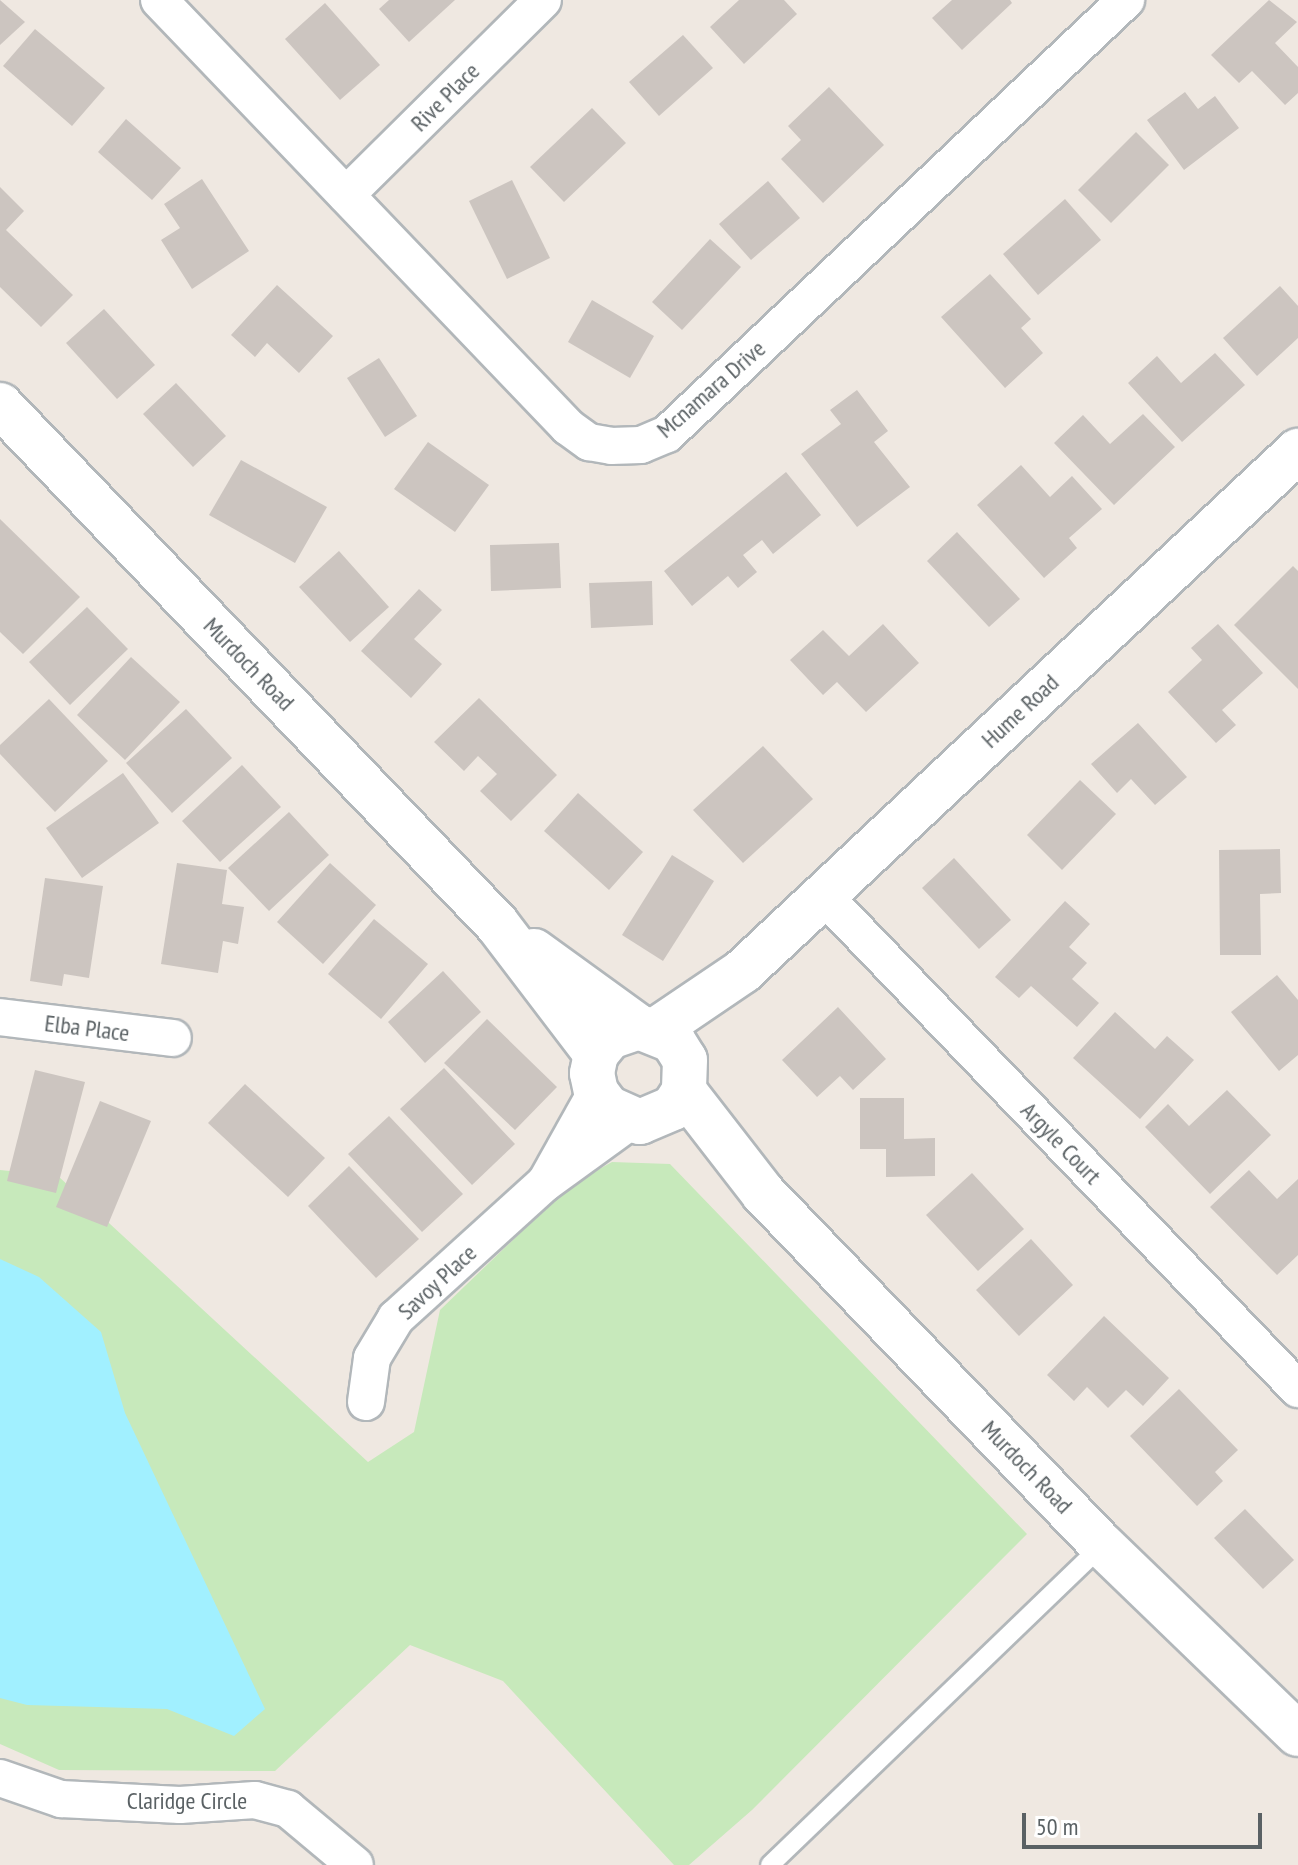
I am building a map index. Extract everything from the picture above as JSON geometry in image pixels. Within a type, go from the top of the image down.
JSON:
[{"type":"main road","name":"Murdoch Road","points":[[0,405],[497,924],[659,1075],[763,1193],[1102,1545],[1298,1734]]},
{"type":"main road","name":"Hume Road","points":[[659,1075],[743,971],[1298,451]]},
{"type":"main road","name":"Murdoch Road","points":[[497,924],[596,1073],[608,1108],[659,1075]]},
{"type":"main road","points":[[596,1073],[610,1037],[659,1075]]},
{"type":"street","name":"Mcnamara Drive","points":[[159,0],[568,427],[589,442],[641,445],[667,434],[1126,0]]},
{"type":"street","name":"Rive Place","points":[[346,195],[543,0]]},
{"type":"street","name":"Argyle Court","points":[[824,896],[1298,1389]]},
{"type":"street","name":"Elba Place","points":[[0,1017],[173,1038]]},
{"type":"street","name":"Savoy Place","points":[[545,1183],[596,1073]]},
{"type":"street","name":"Savoy Place","points":[[366,1402],[372,1358],[396,1318],[659,1075]]},
{"type":"street","name":"Claridge Circle","points":[[0,1778],[61,1799],[180,1805],[255,1800],[288,1809],[355,1865]]},
{"type":"lane","points":[[770,1865],[1102,1545]]},
{"type":"green space","points":[[612,1162],[670,1164],[1027,1534],[752,1810],[689,1865],[674,1865],[503,1681],[410,1645],[275,1771],[59,1770],[0,1744],[0,1170],[58,1176],[368,1462],[414,1432],[440,1310],[569,1186]]},
{"type":"water","points":[[0,1259],[39,1277],[101,1332],[125,1413],[265,1709],[234,1736],[167,1709],[27,1705],[0,1698]]},
{"type":"building","points":[[0,0],[25,22],[0,45]]},
{"type":"building","points":[[389,0],[455,0],[409,42],[379,9]]},
{"type":"building","points":[[739,0],[784,0],[797,14],[744,64],[710,27]]},
{"type":"building","points":[[952,0],[1010,0],[1012,3],[962,50],[932,18]]},
{"type":"building","points":[[1269,0],[1297,22],[1275,43],[1298,67],[1298,93],[1285,105],[1252,71],[1239,83],[1211,55]]},
{"type":"building","points":[[325,3],[380,65],[340,100],[285,39]]},
{"type":"building","points":[[35,29],[105,88],[72,126],[3,66]]},
{"type":"building","points":[[683,35],[713,68],[659,116],[629,82]]},
{"type":"building","points":[[829,87],[884,145],[823,203],[781,159],[801,140],[788,126]]},
{"type":"building","points":[[1185,92],[1198,109],[1215,96],[1239,128],[1184,170],[1147,120]]},
{"type":"building","points":[[592,108],[626,143],[564,202],[530,167]]},
{"type":"building","points":[[126,119],[181,168],[152,200],[98,152]]},
{"type":"building","points":[[1136,132],[1169,165],[1111,223],[1078,190]]},
{"type":"building","points":[[202,179],[249,251],[192,289],[161,240],[180,228],[164,204]]},
{"type":"building","points":[[512,180],[550,258],[507,279],[469,201]]},
{"type":"building","points":[[768,181],[800,218],[751,260],[719,224]]},
{"type":"building","points":[[0,187],[24,211],[6,230],[73,295],[41,327],[0,287]]},
{"type":"building","points":[[1065,199],[1101,240],[1038,295],[1003,254]]},
{"type":"building","points":[[710,239],[741,267],[682,330],[652,302]]},
{"type":"building","points":[[990,274],[1031,319],[1021,328],[1043,353],[1005,388],[941,317]]},
{"type":"building","points":[[277,285],[333,336],[299,373],[267,343],[255,357],[231,335]]},
{"type":"building","points":[[1280,286],[1298,306],[1298,338],[1257,376],[1223,338]]},
{"type":"building","points":[[592,300],[654,336],[630,378],[568,342]]},
{"type":"building","points":[[104,309],[155,365],[117,399],[66,343]]},
{"type":"building","points":[[1215,353],[1245,385],[1182,442],[1128,383],[1157,356],[1181,383]]},
{"type":"building","points":[[379,358],[417,416],[385,437],[347,378]]},
{"type":"building","points":[[176,383],[226,436],[193,467],[143,414]]},
{"type":"building","points":[[857,390],[888,431],[874,442],[910,487],[857,527],[801,454],[841,424],[830,410]]},
{"type":"building","points":[[1143,414],[1175,447],[1114,505],[1054,443],[1083,415],[1110,444]]},
{"type":"building","points":[[428,442],[489,485],[455,532],[394,489]]},
{"type":"building","points":[[241,460],[327,507],[295,563],[209,515]]},
{"type":"building","points":[[1021,465],[1050,497],[1072,476],[1102,509],[1069,538],[1077,548],[1044,578],[977,505]]},
{"type":"building","points":[[786,472],[821,515],[773,554],[762,540],[743,555],[757,572],[738,588],[728,576],[692,606],[664,571]]},
{"type":"building","points":[[0,519],[80,597],[23,654],[0,632]]},
{"type":"building","points":[[957,532],[1020,599],[989,627],[927,561]]},
{"type":"building","points":[[559,543],[561,588],[491,591],[490,545]]},
{"type":"building","points":[[339,551],[389,607],[350,642],[299,587]]},
{"type":"building","points":[[1293,566],[1298,571],[1298,689],[1234,625]]},
{"type":"building","points":[[652,581],[653,625],[591,628],[589,583]]},
{"type":"building","points":[[419,589],[442,610],[414,639],[442,664],[411,698],[361,651]]},
{"type":"building","points":[[87,607],[128,649],[70,705],[29,662]]},
{"type":"building","points":[[883,624],[919,663],[866,712],[837,682],[823,695],[790,660],[823,630],[849,656]]},
{"type":"building","points":[[1218,624],[1263,673],[1222,710],[1236,725],[1216,743],[1168,692],[1202,660],[1191,648]]},
{"type":"building","points":[[131,657],[180,702],[125,760],[77,715]]},
{"type":"building","points":[[479,698],[557,775],[511,821],[480,791],[497,774],[478,756],[464,771],[434,742]]},
{"type":"building","points":[[49,699],[108,761],[55,812],[0,754],[0,745]]},
{"type":"building","points":[[186,709],[232,758],[172,813],[126,763]]},
{"type":"building","points":[[1138,723],[1187,777],[1155,805],[1131,779],[1117,793],[1091,764]]},
{"type":"building","points":[[763,746],[813,799],[743,863],[693,810]]},
{"type":"building","points":[[242,765],[281,807],[220,862],[182,821]]},
{"type":"building","points":[[123,773],[159,823],[82,878],[46,828]]},
{"type":"building","points":[[1080,780],[1116,814],[1062,870],[1027,835]]},
{"type":"building","points":[[578,793],[643,852],[609,890],[544,831]]},
{"type":"building","points":[[289,812],[329,855],[269,911],[228,868]]},
{"type":"building","points":[[1280,849],[1281,893],[1260,894],[1261,955],[1220,955],[1219,850]]},
{"type":"building","points":[[672,855],[714,881],[663,961],[622,935]]},
{"type":"building","points":[[954,858],[1011,920],[979,949],[922,888]]},
{"type":"building","points":[[177,863],[227,870],[222,904],[244,907],[238,944],[223,941],[218,973],[161,964]]},
{"type":"building","points":[[330,863],[376,905],[323,964],[277,922]]},
{"type":"building","points":[[45,878],[103,886],[89,978],[64,974],[62,986],[30,981]]},
{"type":"building","points":[[1065,901],[1090,924],[1069,947],[1087,963],[1072,979],[1099,1003],[1077,1027],[1031,986],[1019,998],[995,977]]},
{"type":"building","points":[[374,919],[428,964],[381,1019],[328,974]]},
{"type":"building","points":[[443,971],[481,1012],[425,1063],[388,1022]]},
{"type":"building","points":[[1277,975],[1298,1000],[1298,1055],[1279,1071],[1231,1012]]},
{"type":"building","points":[[838,1007],[886,1059],[853,1090],[840,1076],[817,1097],[782,1060]]},
{"type":"building","points":[[1115,1012],[1155,1049],[1167,1036],[1194,1060],[1140,1119],[1073,1058]]},
{"type":"building","points":[[487,1019],[557,1087],[515,1130],[444,1063]]},
{"type":"building","points":[[444,1068],[515,1144],[472,1185],[400,1109]]},
{"type":"building","points":[[35,1070],[85,1082],[56,1193],[7,1181]]},
{"type":"building","points":[[245,1084],[325,1158],[288,1197],[208,1123]]},
{"type":"building","points":[[1227,1090],[1271,1135],[1210,1194],[1145,1127],[1168,1104],[1189,1126]]},
{"type":"building","points":[[860,1098],[904,1098],[904,1139],[935,1138],[935,1176],[886,1177],[886,1149],[860,1149]]},
{"type":"building","points":[[100,1101],[151,1121],[107,1227],[56,1207]]},
{"type":"building","points":[[389,1116],[463,1194],[422,1232],[348,1154]]},
{"type":"building","points":[[349,1166],[419,1239],[376,1278],[308,1206]]},
{"type":"building","points":[[1249,1170],[1277,1199],[1298,1179],[1298,1255],[1277,1275],[1210,1207]]},
{"type":"building","points":[[972,1173],[1024,1229],[978,1271],[926,1215]]},
{"type":"building","points":[[1031,1239],[1073,1285],[1019,1336],[976,1290]]},
{"type":"building","points":[[1104,1316],[1169,1378],[1143,1406],[1126,1390],[1108,1408],[1087,1387],[1074,1401],[1047,1375]]},
{"type":"building","points":[[1179,1389],[1238,1450],[1215,1472],[1223,1481],[1197,1506],[1130,1436]]},
{"type":"building","points":[[1245,1509],[1294,1560],[1263,1589],[1214,1538]]}]
